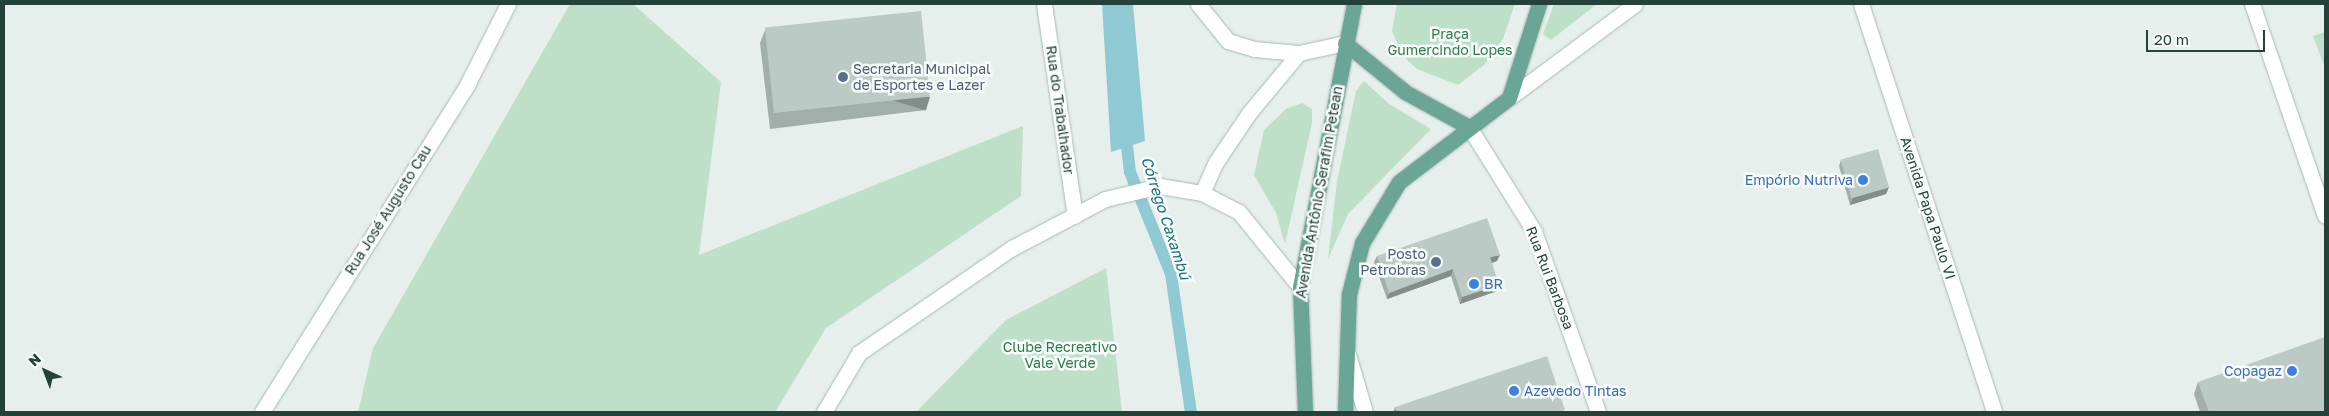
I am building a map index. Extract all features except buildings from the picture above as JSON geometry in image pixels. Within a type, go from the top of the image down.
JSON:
[{"type":"main road","name":"Avenida Antônio Serafim Petean","points":[[1305,412],[1300,286],[1345,43],[1354,4]]},
{"type":"main road","points":[[1345,412],[1344,340],[1349,294],[1362,243],[1399,182],[1509,98],[1539,4]]},
{"type":"main road","points":[[1345,43],[1405,92],[1469,127]]},
{"type":"street","name":"Rua José Augusto Cau","points":[[262,412],[468,83],[508,4]]},
{"type":"street","name":"Rua do Trabalhador","points":[[1044,4],[1075,216]]},
{"type":"street","points":[[1198,4],[1228,40],[1254,49],[1299,53],[1345,43]]},
{"type":"street","points":[[1509,98],[1635,4]]},
{"type":"street","name":"Avenida Papa Paulo VI","points":[[1861,4],[1994,412]]},
{"type":"street","points":[[2252,4],[2325,216]]},
{"type":"street","points":[[1202,194],[1216,162],[1249,113],[1299,53]]},
{"type":"street","name":"Rua Rui Barbosa","points":[[1469,127],[1534,231],[1598,412]]},
{"type":"street","points":[[824,412],[859,353],[1012,248],[1105,199],[1160,186],[1202,194],[1239,212],[1300,286]]},
{"type":"street","points":[[1344,340],[1365,412]]},
{"type":"green space","points":[[570,4],[633,4],[721,82],[699,255],[1023,126],[1021,196],[826,328],[775,412],[358,412],[373,348]]},
{"type":"green space","name":"Praça Gumercindo Lopes","points":[[1397,4],[1515,4],[1503,39],[1484,65],[1458,85],[1417,69],[1403,56],[1392,31]]},
{"type":"green space","name":"Praça Gumercindo Lopes","points":[[1554,4],[1597,4],[1551,40],[1543,34]]},
{"type":"green space","points":[[2325,32],[2325,68],[2313,36]]},
{"type":"green space","points":[[1364,81],[1389,104],[1431,129],[1348,214],[1328,259],[1337,181],[1356,91]]},
{"type":"green space","points":[[1302,103],[1312,109],[1312,123],[1285,244],[1276,213],[1254,175],[1264,130],[1286,109]]},
{"type":"green space","name":"Clube Recreativo Vale Verde","points":[[1106,268],[1122,412],[916,412],[1006,320]]},
{"type":"water","points":[[1102,4],[1133,4],[1145,141],[1111,152]]},
{"type":"waterway","name":"Córrego Caxambú","points":[[1125,130],[1130,172],[1171,274],[1191,412]]},
{"type":"place","name":"Secretaria Municipal de Esportes e Lazer","points":[[843,77]]},
{"type":"place","name":"Empório Nutriva","points":[[1863,180]]},
{"type":"place","name":"Posto Petrobras","points":[[1436,262]]},
{"type":"place","name":"BR","points":[[1474,284]]},
{"type":"place","name":"Copagaz","points":[[2292,371]]},
{"type":"place","name":"Azevedo Tintas","points":[[1514,391]]}]
